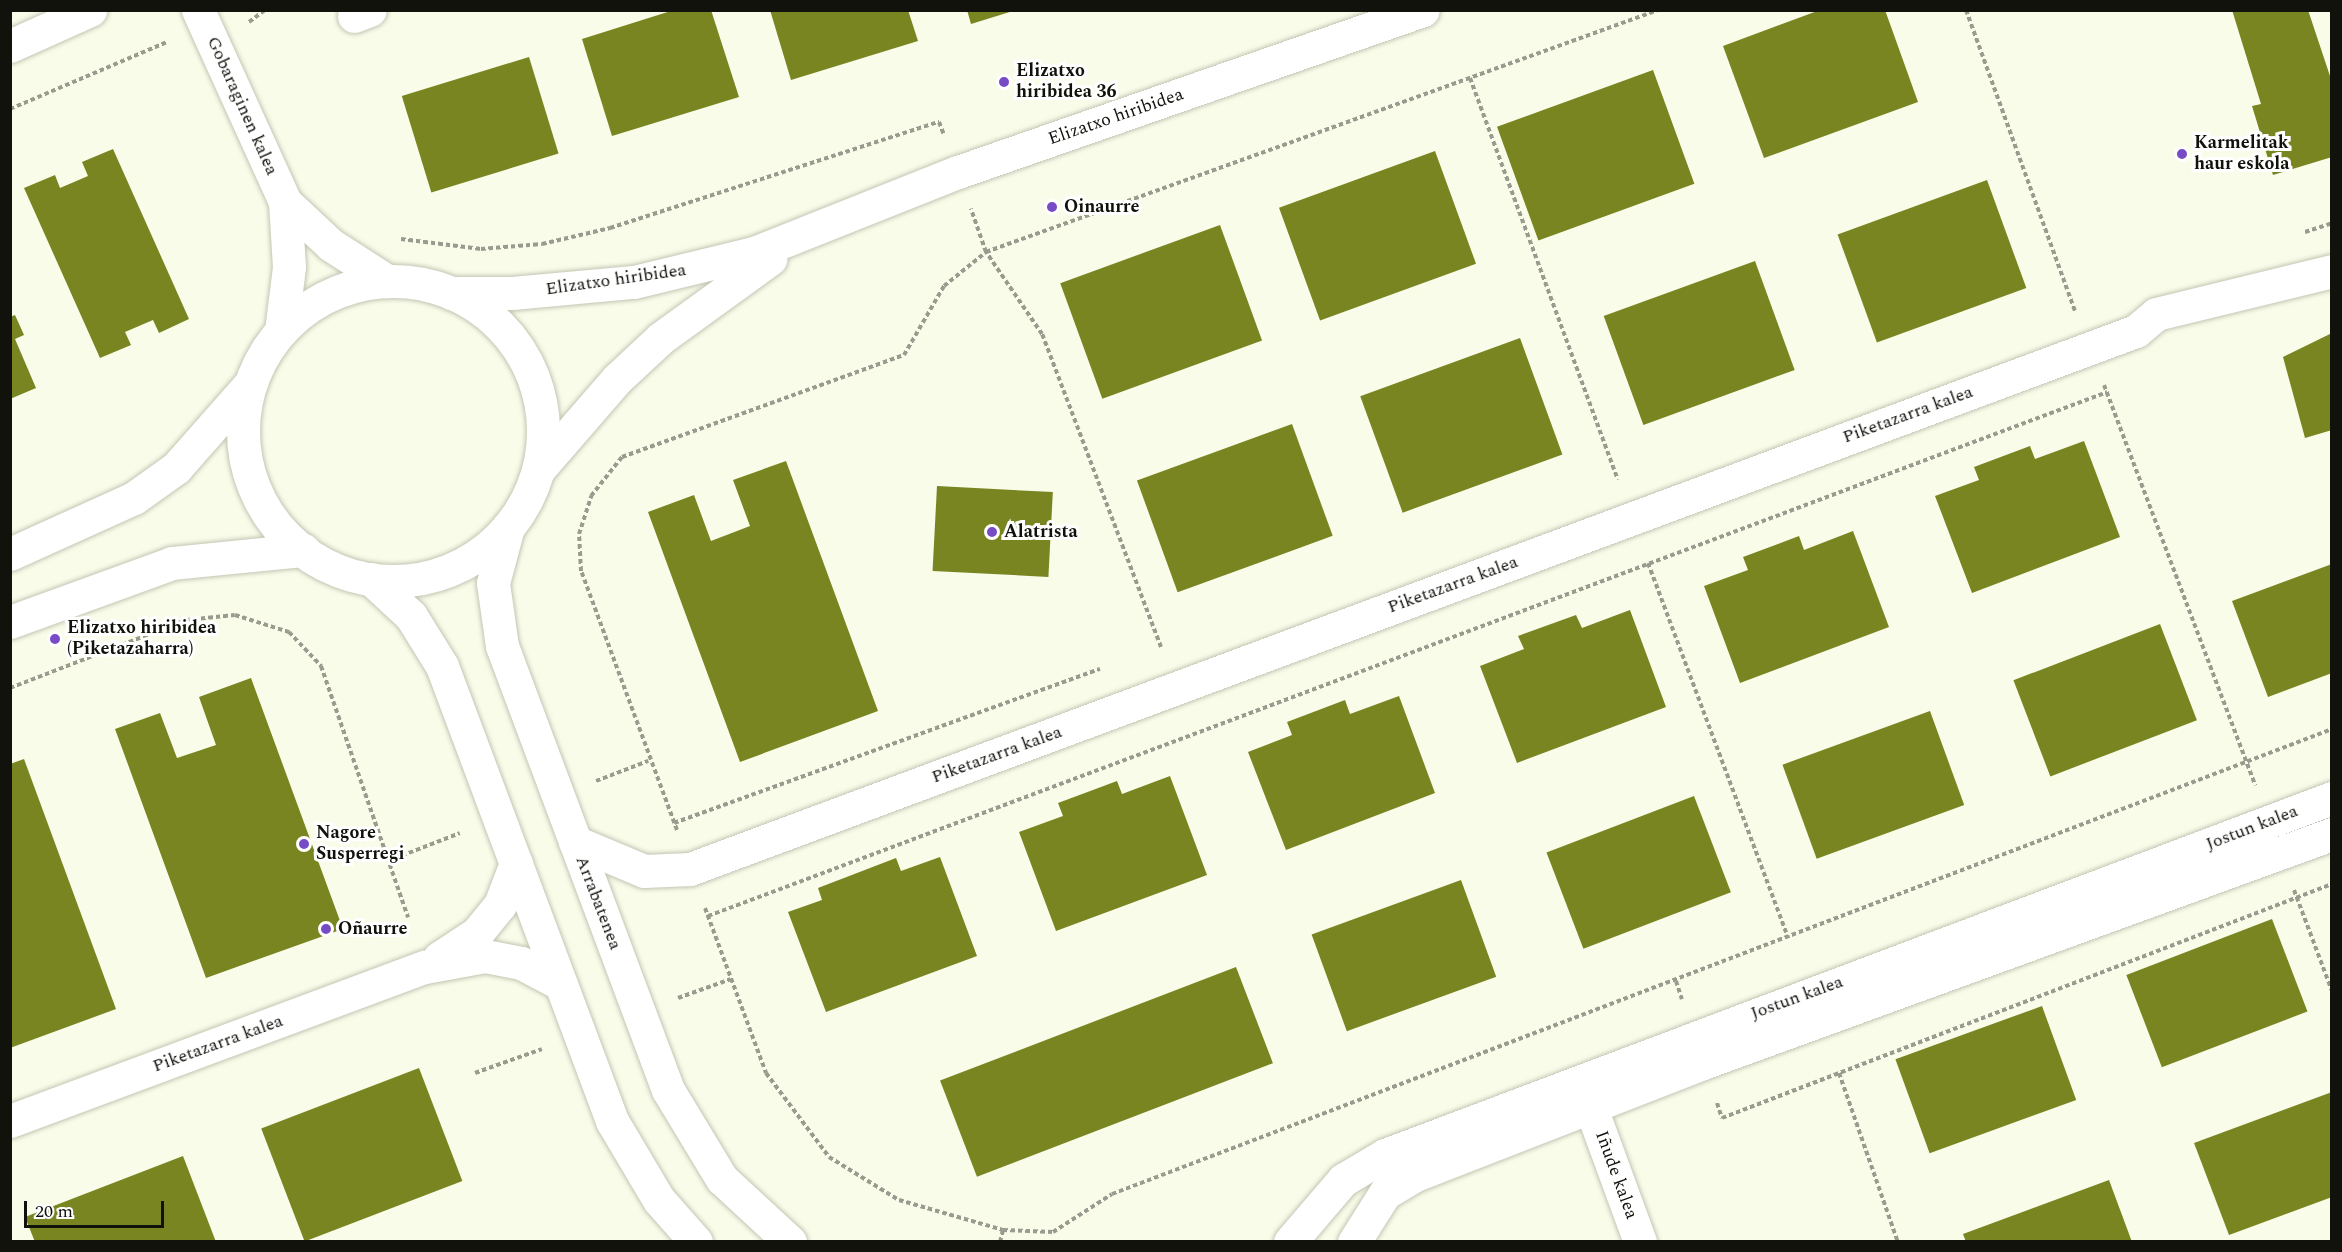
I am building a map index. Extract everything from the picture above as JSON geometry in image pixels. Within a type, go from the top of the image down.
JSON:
[{"type":"street","points":[[10,46],[90,10]]},
{"type":"street","name":"Gobaraginen kalea","points":[[198,10],[285,202],[289,267],[281,331]]},
{"type":"street","name":"Elizatxo hiribidea","points":[[451,293],[512,293],[634,282],[812,233],[958,172],[1423,10]]},
{"type":"street","name":"Gobaraginen kalea","points":[[285,202],[331,245],[387,281]]},
{"type":"street","name":"Elizatxo hiribidea","points":[[538,470],[617,379],[661,338],[717,294],[812,233]]},
{"type":"street","name":"Piketazarra kalea","points":[[575,842],[644,872],[690,869],[2136,331],[2156,314],[2331,272]]},
{"type":"street","points":[[10,554],[142,492],[176,468],[251,382],[281,331],[329,296],[387,281],[451,293],[491,317],[522,354],[543,422],[538,470],[508,527],[460,564],[401,580],[370,579],[335,569],[303,550],[276,524],[256,492],[244,438],[251,382]]},
{"type":"street","name":"Arrabatenea","points":[[508,527],[493,583],[494,615],[575,842],[668,1090],[692,1137],[722,1179],[790,1242]]},
{"type":"street","points":[[10,622],[172,563],[303,550]]},
{"type":"street","points":[[370,579],[429,640],[499,818],[612,1121],[634,1162],[696,1242]]},
{"type":"street","name":"Jostun kalea","points":[[1290,1242],[1343,1180],[1384,1155],[2331,798]]},
{"type":"street","name":"Jostun kalea","points":[[1354,1242],[1384,1193],[1413,1176],[2331,834]]},
{"type":"street","name":"Piketazarra kalea","points":[[425,967],[477,933],[500,905],[516,863]]},
{"type":"street","name":"Piketazarra kalea","points":[[10,1121],[425,967],[485,956],[521,963],[561,984]]},
{"type":"street","name":"Iñude kalea","points":[[1591,1108],[1640,1242]]},
{"type":"path","points":[[243,27],[265,10]]},
{"type":"path","points":[[1658,10],[986,252],[945,286],[904,354],[622,458],[591,496],[579,534],[581,571],[766,1073],[829,1157],[899,1200],[1003,1230],[1053,1232],[1112,1194],[2331,729]]},
{"type":"path","points":[[1966,10],[2077,315]]},
{"type":"path","points":[[10,109],[142,49],[180,40]]},
{"type":"path","points":[[1470,78],[1618,482]]},
{"type":"path","points":[[395,236],[481,249],[542,244],[610,228],[939,122]]},
{"type":"path","points":[[986,252],[1042,334],[1161,647]]},
{"type":"path","points":[[708,916],[2107,392],[2247,762]]},
{"type":"path","points":[[1648,564],[1788,938]]},
{"type":"path","points":[[10,688],[186,620],[235,615],[289,632],[321,666],[408,917]]},
{"type":"path","points":[[388,861],[499,818]]},
{"type":"path","points":[[1722,1118],[2331,884]]},
{"type":"path","points":[[2297,897],[2331,991]]},
{"type":"path","points":[[1839,1073],[1898,1242]]},
{"type":"path","points":[[1000,1242],[1003,1230]]},
{"type":"building","points":[[674,10],[711,10],[739,97],[612,136],[582,39]]},
{"type":"building","points":[[770,10],[908,10],[918,41],[791,80]]},
{"type":"building","points":[[967,10],[1013,10],[1013,11],[971,24]]},
{"type":"building","points":[[1820,10],[1885,10],[1918,102],[1764,158],[1723,46]]},
{"type":"building","points":[[2232,10],[2308,10],[2332,82],[2332,157],[2273,175],[2252,106],[2261,104]]},
{"type":"building","points":[[529,57],[559,154],[431,192],[402,96]]},
{"type":"building","points":[[1653,70],[1694,184],[1538,240],[1497,127]]},
{"type":"building","points":[[113,149],[189,319],[159,333],[153,320],[125,332],[131,345],[100,358],[24,188],[55,175],[60,188],[88,176],[82,162]]},
{"type":"building","points":[[1435,151],[1476,264],[1320,321],[1279,208]]},
{"type":"building","points":[[1987,180],[2026,288],[1877,342],[1838,234]]},
{"type":"building","points":[[1220,225],[1262,341],[1102,399],[1060,283]]},
{"type":"building","points":[[1755,261],[1795,370],[1643,425],[1604,316]]},
{"type":"building","points":[[15,315],[24,335],[15,339],[36,388],[10,399],[10,317]]},
{"type":"building","points":[[2332,333],[2332,430],[2305,438],[2283,357]]},
{"type":"building","points":[[1520,338],[1562,455],[1403,513],[1360,396]]},
{"type":"building","points":[[1292,424],[1333,536],[1178,592],[1137,480]]},
{"type":"building","points":[[2084,441],[2120,537],[1972,593],[1935,496],[1979,480],[1974,467],[2030,446],[2035,459]]},
{"type":"building","points":[[786,461],[878,711],[740,762],[648,512],[694,495],[711,541],[750,526],[733,480]]},
{"type":"building","name":"Alatrista","points":[[937,486],[1053,492],[1048,577],[933,571]]},
{"type":"building","points":[[1853,531],[1889,627],[1740,683],[1704,586],[1748,570],[1743,557],[1799,536],[1804,550]]},
{"type":"building","points":[[2332,564],[2332,673],[2268,697],[2232,601]]},
{"type":"building","points":[[1630,610],[1666,707],[1517,763],[1480,666],[1524,649],[1518,636],[1576,615],[1582,628]]},
{"type":"building","points":[[2160,624],[2197,720],[2050,776],[2013,680]]},
{"type":"building","points":[[251,678],[343,929],[206,978],[115,729],[160,713],[177,758],[216,745],[199,697]]},
{"type":"building","points":[[1399,696],[1435,793],[1286,850],[1248,752],[1292,735],[1287,722],[1345,700],[1350,714]]},
{"type":"building","points":[[1930,711],[1964,805],[1817,859],[1782,765]]},
{"type":"building","points":[[24,759],[116,1009],[10,1048],[10,764]]},
{"type":"building","points":[[1170,776],[1207,875],[1056,931],[1019,832],[1063,816],[1058,803],[1117,781],[1122,794]]},
{"type":"building","points":[[1694,796],[1731,892],[1583,949],[1546,853]]},
{"type":"building","points":[[940,857],[977,956],[826,1012],[788,912],[822,900],[818,888],[896,858],[901,871]]},
{"type":"building","points":[[1461,880],[1496,977],[1347,1031],[1312,934]]},
{"type":"building","points":[[2272,919],[2307,1011],[2162,1067],[2126,975]]},
{"type":"building","points":[[1236,967],[1273,1063],[977,1177],[940,1081]]},
{"type":"building","points":[[2042,1006],[2076,1100],[1930,1153],[1895,1059]]},
{"type":"building","points":[[419,1068],[462,1181],[305,1242],[261,1129]]},
{"type":"building","points":[[2332,1092],[2332,1197],[2229,1235],[2194,1143]]},
{"type":"building","points":[[183,1156],[216,1242],[35,1242],[25,1217]]},
{"type":"building","points":[[2109,1180],[2132,1242],[1966,1242],[1963,1234]]},
{"type":"place","name":"Elizatxo hiribidea 36","points":[[1004,82]]},
{"type":"place","name":"Karmelitak haur eskola","points":[[2182,154]]},
{"type":"place","name":"Oinaurre","points":[[1052,207]]},
{"type":"place","name":"Alatrista","points":[[992,532]]},
{"type":"place","name":"Elizatxo hiribidea (Piketazaharra)","points":[[55,639]]},
{"type":"place","name":"Nagore Susperregi","points":[[304,844]]},
{"type":"place","name":"Oñaurre","points":[[326,929]]}]
